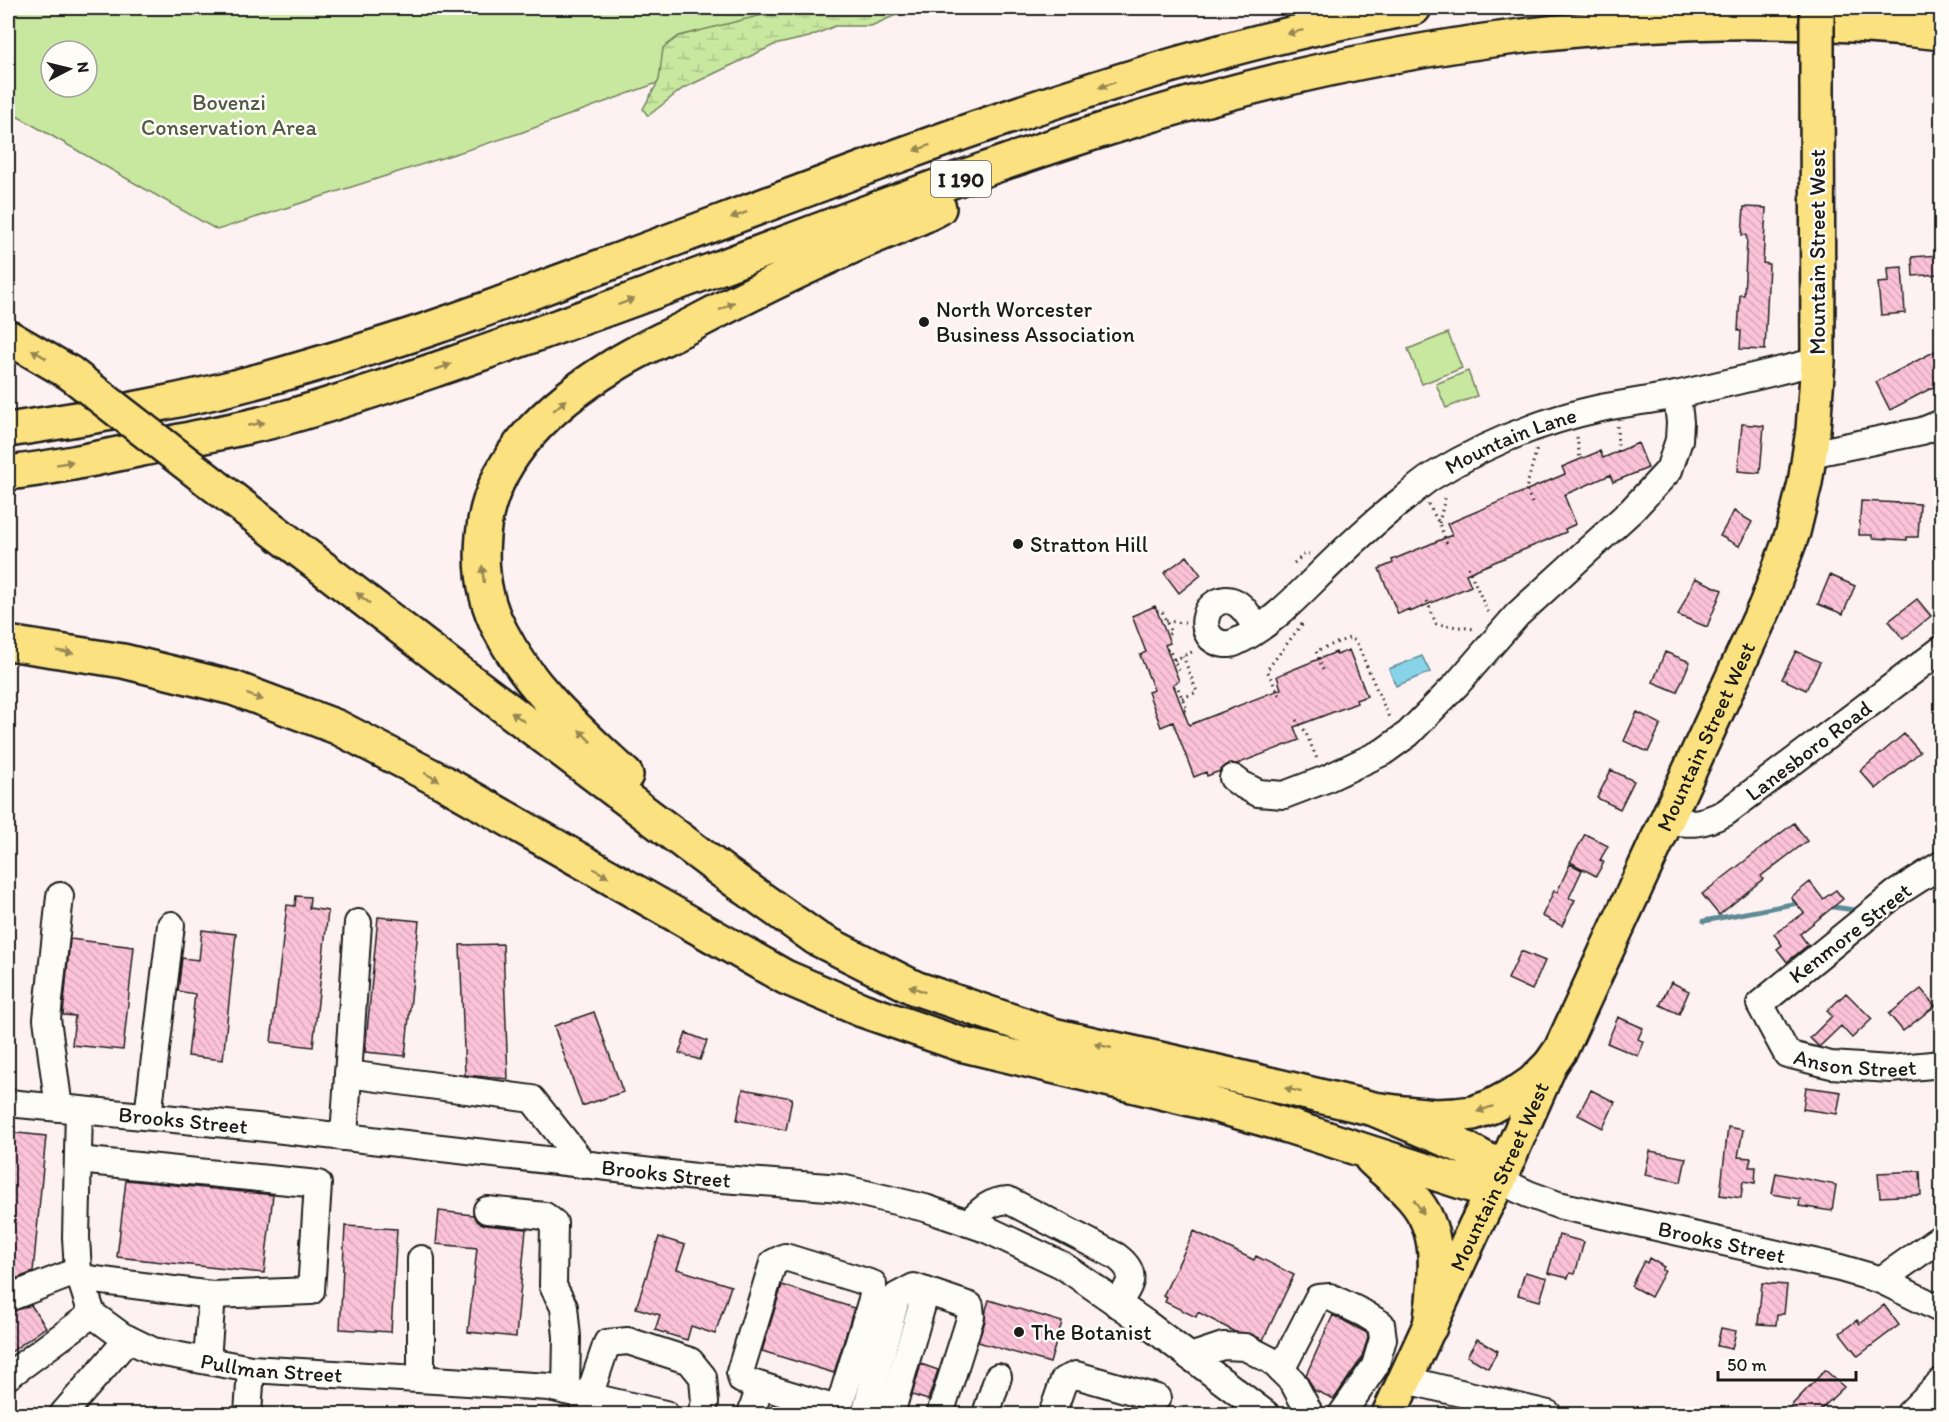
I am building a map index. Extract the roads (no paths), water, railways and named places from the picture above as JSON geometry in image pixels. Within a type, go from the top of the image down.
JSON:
[{"type":"main road","name":"I 190","points":[[8,430],[157,404],[291,372],[436,327],[984,125],[1146,72],[1342,21],[1414,8]]},
{"type":"main road","name":"Mountain Street West","points":[[1389,1414],[1773,589],[1793,532],[1810,454],[1818,361],[1817,8]]},
{"type":"main road","name":"I 190","points":[[8,473],[117,454],[282,419],[571,323],[1026,156],[1129,122],[1357,62],[1494,38],[1629,25],[1726,21],[1835,24],[1941,33]]},
{"type":"main road","points":[[698,853],[641,790],[588,740],[541,690],[516,658],[500,631],[485,590],[482,569],[483,525],[497,480],[518,448],[556,407],[584,384],[615,365],[744,297],[865,240],[930,213],[1026,156]]},
{"type":"main road","points":[[8,337],[69,373],[698,853],[816,938],[915,988],[1053,1035],[1374,1109],[1435,1116],[1473,1113],[1520,1091],[1550,1065]]},
{"type":"main road","points":[[8,643],[123,661],[233,688],[337,727],[443,782],[785,977],[862,1010],[960,1044],[1207,1103],[1288,1126],[1477,1187],[1499,1180],[1489,1161],[1461,1146],[1374,1109]]},
{"type":"main road","points":[[1363,1151],[1412,1197],[1425,1214],[1436,1256],[1431,1327]]},
{"type":"street","name":"Mountain Lane","points":[[1257,628],[1290,604],[1379,518],[1431,477],[1481,449],[1519,432],[1601,408],[1677,395],[1818,361]]},
{"type":"street","points":[[1233,778],[1258,793],[1277,795],[1300,790],[1383,752],[1399,741],[1456,684],[1497,633],[1632,510],[1670,470],[1679,440],[1677,395]]},
{"type":"street","points":[[1810,454],[1922,431],[1941,423]]},
{"type":"street","name":"Lanesboro Road","points":[[1665,821],[1694,825],[1707,822],[1725,813],[1941,649]]},
{"type":"street","name":"Kenmore Street","points":[[1760,1004],[1895,894],[1941,864]]},
{"type":"street","points":[[8,1376],[92,1314],[79,1274],[76,1237],[78,1160],[69,1109],[47,1019],[60,896]]},
{"type":"street","points":[[344,1137],[358,923]]},
{"type":"street","points":[[148,1116],[171,925]]},
{"type":"street","name":"Anson Street","points":[[1760,1004],[1787,1054],[1831,1065],[1890,1069],[1941,1064]]},
{"type":"street","points":[[348,1074],[532,1100],[584,1165]]},
{"type":"street","name":"Brooks Street","points":[[8,1103],[344,1137],[696,1177],[841,1188],[925,1208],[986,1229],[1062,1265],[1266,1414]]},
{"type":"street","points":[[8,1298],[79,1274],[212,1295],[311,1291],[318,1184],[78,1160]]},
{"type":"street","name":"Brooks Street","points":[[1499,1180],[1527,1194],[1558,1205],[1840,1268],[1881,1280],[1941,1310]]},
{"type":"street","points":[[968,1223],[997,1201],[1008,1200],[1116,1256],[1126,1263],[1131,1274],[1130,1285],[1117,1304]]},
{"type":"street","points":[[487,1209],[545,1216],[554,1223],[553,1286],[564,1306],[567,1337],[580,1401]]},
{"type":"street","points":[[1881,1280],[1941,1237]]},
{"type":"street","points":[[786,1257],[873,1284],[873,1296],[841,1401],[833,1408],[760,1386],[742,1380],[740,1372],[773,1263],[786,1257]]},
{"type":"street","points":[[421,1259],[421,1379]]},
{"type":"street","points":[[865,1414],[897,1296],[926,1291],[970,1306],[971,1316],[940,1414]]},
{"type":"street","points":[[878,1414],[926,1291]]},
{"type":"street","points":[[891,1414],[926,1291]]},
{"type":"street","points":[[907,1414],[926,1291]]},
{"type":"street","points":[[207,1360],[212,1295]]},
{"type":"street","points":[[1281,1370],[1318,1298],[1330,1297],[1364,1313],[1380,1324],[1383,1339],[1375,1366],[1342,1414]]},
{"type":"street","name":"Pullman Street","points":[[92,1314],[122,1336],[153,1351],[251,1369],[549,1387],[580,1401],[662,1414]]},
{"type":"street","points":[[63,1414],[128,1339]]},
{"type":"street","points":[[580,1401],[607,1343],[628,1341],[690,1361],[703,1377],[705,1403],[701,1414]]},
{"type":"street","points":[[1190,1357],[1223,1346],[1245,1347],[1272,1361],[1293,1382],[1310,1414]]},
{"type":"street","points":[[248,1414],[251,1369]]},
{"type":"street","points":[[1052,1414],[1064,1380],[1076,1375],[1157,1398]]},
{"type":"street","points":[[986,1414],[998,1377]]},
{"type":"street","points":[[1406,1380],[1548,1414]]},
{"type":"street","points":[[1909,1414],[1941,1381]]},
{"type":"street","points":[[751,1414],[760,1386]]},
{"type":"water","points":[[1422,656],[1430,672],[1396,686],[1389,669]]},
{"type":"waterway","points":[[1704,921],[1803,902]]},
{"type":"waterway","points":[[1826,906],[1862,911]]},
{"type":"place","name":"North Worcester Business Association","points":[[924,322]]},
{"type":"place","name":"Stratton Hill","points":[[1018,544]]},
{"type":"place","name":"The Botanist","points":[[1019,1332]]},
{"type":"park label","name":"Bovenzi Conservation Area","points":[[229,114]]}]
